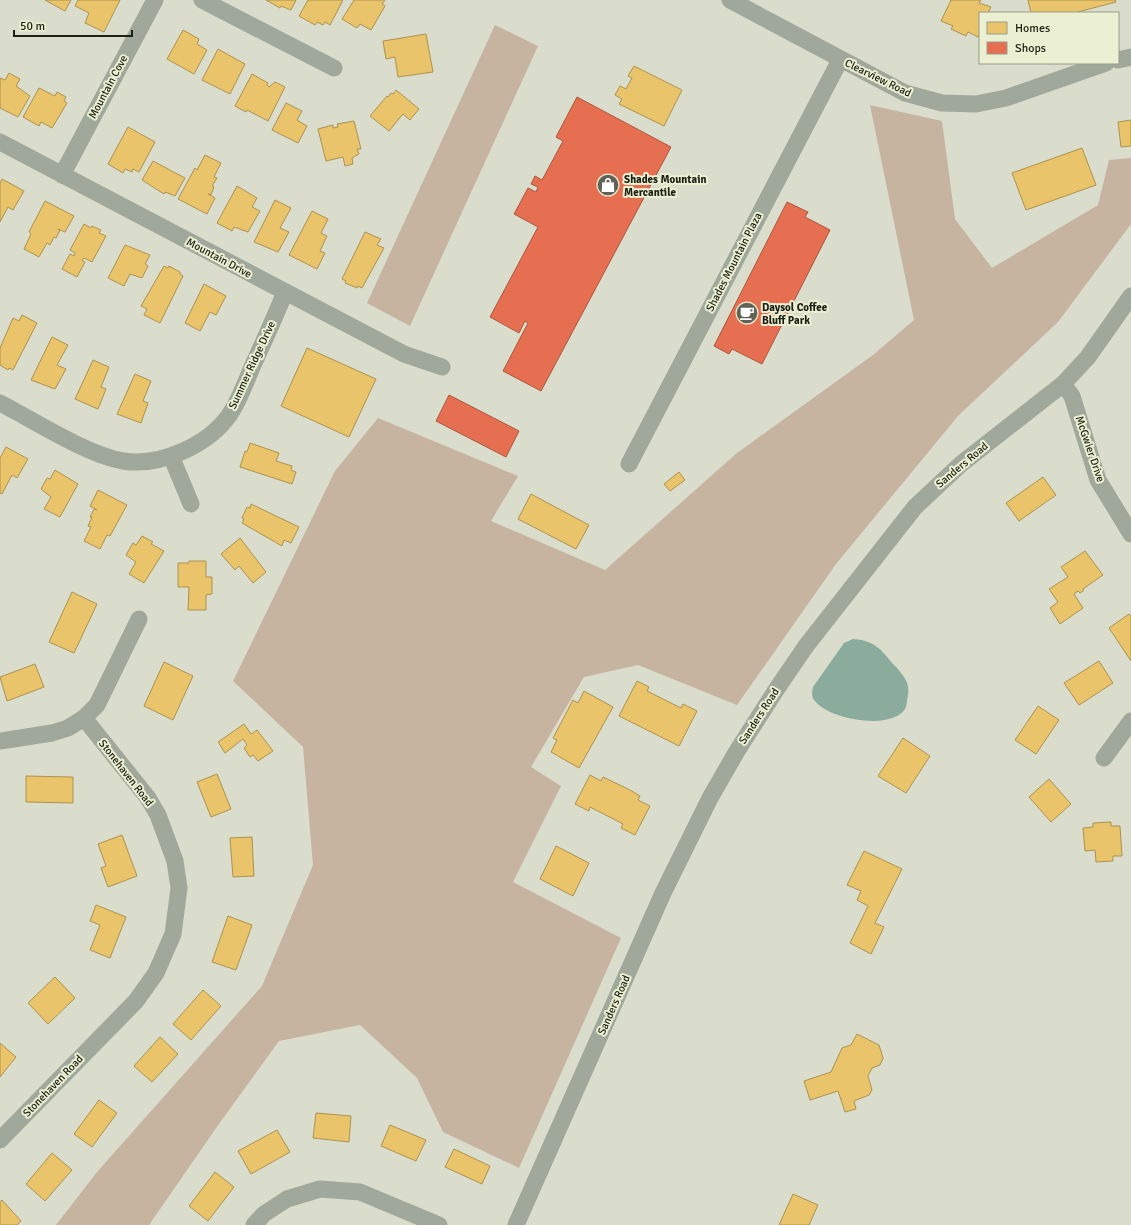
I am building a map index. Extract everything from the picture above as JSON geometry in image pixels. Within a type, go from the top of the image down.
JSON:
[{"type":"street","name":"Mountain Cove","points":[[62,174],[155,0]]},
{"type":"street","points":[[202,0],[334,68]]},
{"type":"street","name":"Clearview Road","points":[[730,0],[840,60],[905,93],[942,102],[976,104],[1006,98],[1103,64]]},
{"type":"street","points":[[1119,60],[1131,56]]},
{"type":"street","name":"Shades Mountain Plaza","points":[[629,464],[840,60]]},
{"type":"street","name":"Mountain Drive","points":[[0,142],[404,354],[442,368]]},
{"type":"street","name":"Summer Ridge Drive","points":[[0,403],[99,453],[124,461],[164,459],[179,453],[206,436],[218,427],[229,414],[242,391],[285,292]]},
{"type":"street","name":"Sanders Road","points":[[516,1225],[663,893],[710,798],[753,725],[806,646],[915,507],[961,464],[1064,384],[1088,357],[1131,296]]},
{"type":"street","name":"McGwier Drive","points":[[1064,384],[1072,396],[1098,480],[1131,534]]},
{"type":"street","points":[[171,456],[191,504]]},
{"type":"street","points":[[0,741],[52,733],[68,728],[84,718],[97,705],[139,619]]},
{"type":"street","name":"Stonehaven Road","points":[[0,1140],[136,1001],[156,973],[173,934],[179,888],[175,861],[158,815],[148,798],[84,718]]},
{"type":"street","points":[[1104,758],[1131,721]]},
{"type":"street","points":[[254,1225],[264,1214],[287,1199],[320,1189],[360,1192],[439,1225]]},
{"type":"shaded area","points":[[495,25],[538,46],[410,326],[367,303]]},
{"type":"shaded area","points":[[870,105],[942,121],[955,219],[992,268],[1098,205],[1109,160],[1131,158],[1131,224],[1058,322],[958,416],[836,564],[737,705],[638,665],[584,677],[531,767],[561,786],[513,882],[621,938],[519,1168],[443,1132],[417,1078],[360,1025],[279,1041],[221,1121],[149,1225],[56,1225],[97,1172],[262,986],[313,865],[303,747],[233,681],[335,471],[378,418],[518,476],[491,521],[605,570],[737,453],[873,355],[914,320]]},
{"type":"shaded area","points":[[853,639],[868,642],[878,648],[897,668],[907,682],[907,704],[905,709],[898,716],[887,720],[874,721],[845,717],[822,707],[813,698],[813,687],[844,643]]},
{"type":"building: Homes","points":[[45,0],[71,0],[65,11]]},
{"type":"building: Homes","points":[[78,0],[120,0],[104,32],[85,23],[89,13],[75,6]]},
{"type":"building: Homes","points":[[266,0],[296,0],[291,10],[281,6],[280,8]]},
{"type":"building: Homes","points":[[308,0],[343,0],[330,25],[325,22],[323,25],[317,22],[315,25],[299,16]]},
{"type":"building: Homes","points":[[354,0],[385,0],[382,4],[385,6],[371,30],[360,24],[357,28],[342,19]]},
{"type":"building: Homes","points":[[951,0],[981,0],[979,3],[991,7],[988,12],[979,12],[978,37],[968,32],[966,36],[951,29],[953,26],[941,21]]},
{"type":"building: Homes","points":[[1028,0],[1115,0],[1116,2],[1078,12],[1031,12]]},
{"type":"building: Homes","points":[[183,30],[199,39],[197,44],[207,50],[194,74],[167,59]]},
{"type":"building: Homes","points":[[426,34],[433,72],[398,77],[395,57],[386,59],[383,41]]},
{"type":"building: Homes","points":[[218,49],[245,64],[230,94],[202,80]]},
{"type":"building: Homes","points":[[634,66],[682,90],[664,126],[619,104],[622,99],[615,95],[620,86],[626,89],[632,78],[628,76]]},
{"type":"building: Homes","points":[[9,73],[20,79],[16,86],[30,96],[18,117],[0,108],[0,78],[5,80]]},
{"type":"building: Homes","points":[[252,74],[268,83],[267,85],[269,87],[275,82],[285,87],[268,121],[247,110],[246,112],[235,106]]},
{"type":"building: Homes","points":[[39,88],[55,96],[57,92],[66,97],[64,101],[67,103],[52,128],[41,122],[39,126],[23,117]]},
{"type":"building: Homes","points":[[396,90],[419,109],[410,120],[403,114],[389,131],[370,116],[387,96],[388,97],[391,93],[393,94]]},
{"type":"building: Homes","points":[[286,103],[302,111],[297,120],[307,126],[298,143],[272,130]]},
{"type":"building: Homes","points":[[1131,120],[1131,146],[1121,147],[1118,122]]},
{"type":"building: Homes","points":[[354,121],[361,149],[357,149],[359,154],[352,158],[353,164],[345,166],[343,157],[326,161],[318,129],[333,125],[333,128],[338,127],[337,124]]},
{"type":"building: Homes","points":[[128,127],[155,142],[139,172],[133,169],[132,172],[125,169],[123,173],[108,164]]},
{"type":"building: Homes","points":[[1082,148],[1096,185],[1026,210],[1012,173]]},
{"type":"building: Homes","points":[[205,155],[221,163],[214,177],[217,178],[212,186],[214,187],[211,195],[208,194],[215,198],[207,214],[178,199],[195,168],[197,170]]},
{"type":"building: Homes","points":[[153,161],[185,178],[175,196],[165,192],[164,194],[142,180]]},
{"type":"building: Homes","points":[[2,179],[24,191],[13,210],[8,207],[0,222],[0,183]]},
{"type":"building: Homes","points":[[237,186],[257,198],[252,207],[260,211],[248,232],[234,227],[232,231],[217,223]]},
{"type":"building: Homes","points":[[275,200],[291,208],[280,228],[289,232],[278,252],[254,242]]},
{"type":"building: Homes","points":[[45,201],[74,216],[65,232],[58,229],[60,230],[56,238],[54,237],[50,245],[47,243],[39,257],[24,249],[31,234],[29,232]]},
{"type":"building: Homes","points":[[312,211],[328,219],[321,233],[327,236],[320,251],[325,253],[317,269],[289,255]]},
{"type":"building: Homes","points":[[84,224],[91,228],[92,226],[101,230],[99,233],[106,236],[92,262],[84,258],[82,260],[85,262],[77,277],[62,269],[70,254],[74,256],[75,253],[70,250]]},
{"type":"building: Homes","points":[[365,232],[381,239],[377,245],[384,248],[362,288],[358,286],[357,288],[345,283],[346,281],[342,279]]},
{"type":"building: Homes","points":[[125,245],[150,255],[145,264],[148,266],[142,278],[130,274],[124,286],[108,278]]},
{"type":"building: Homes","points":[[164,266],[168,268],[169,266],[180,272],[183,276],[160,323],[144,315],[147,309],[141,306]]},
{"type":"building: Homes","points":[[204,284],[226,296],[216,315],[210,312],[200,331],[185,323]]},
{"type":"building: Homes","points":[[22,315],[37,323],[13,370],[9,368],[8,370],[0,365],[0,348],[13,318],[19,321]]},
{"type":"building: Homes","points":[[52,337],[68,345],[57,365],[66,369],[55,389],[31,380]]},
{"type":"building: Homes","points":[[307,348],[376,379],[349,437],[281,406]]},
{"type":"building: Homes","points":[[93,360],[109,367],[101,387],[106,389],[98,409],[75,399]]},
{"type":"building: Homes","points":[[135,374],[151,381],[143,401],[148,403],[141,423],[117,414]]},
{"type":"building: Homes","points":[[250,443],[279,453],[276,461],[292,466],[291,470],[296,472],[292,484],[240,467],[245,451],[247,452]]},
{"type":"building: Homes","points":[[6,447],[28,459],[17,478],[12,475],[2,494],[0,493],[0,458]]},
{"type":"building: Homes","points":[[55,470],[78,484],[60,517],[44,509],[51,497],[41,489],[47,478],[50,479]]},
{"type":"building: Homes","points":[[679,472],[685,480],[670,491],[664,484]]},
{"type":"building: Homes","points":[[1043,477],[1056,495],[1019,521],[1006,503]]},
{"type":"building: Homes","points":[[98,490],[127,505],[110,536],[107,535],[100,549],[84,541],[91,527],[88,526],[92,517],[90,517],[94,509],[97,510],[90,506]]},
{"type":"building: Homes","points":[[531,494],[589,525],[576,549],[518,519]]},
{"type":"building: Homes","points":[[251,504],[299,527],[291,543],[284,540],[282,546],[242,523],[244,519],[242,518],[247,507],[250,508]]},
{"type":"building: Homes","points":[[142,536],[153,542],[151,544],[164,551],[144,583],[129,574],[136,562],[126,555],[133,543],[136,545]]},
{"type":"building: Homes","points":[[240,538],[266,572],[253,583],[239,566],[235,570],[221,554]]},
{"type":"building: Homes","points":[[1085,551],[1103,575],[1083,589],[1084,590],[1080,593],[1078,591],[1074,594],[1083,608],[1060,624],[1050,608],[1058,602],[1049,589],[1068,577],[1061,567]]},
{"type":"building: Homes","points":[[189,561],[206,561],[206,577],[212,577],[212,594],[206,595],[206,610],[188,610],[189,587],[178,587],[178,563],[189,563]]},
{"type":"building: Homes","points":[[72,592],[97,604],[74,653],[49,642]]},
{"type":"building: Homes","points":[[1129,614],[1131,616],[1131,661],[1109,628]]},
{"type":"building: Homes","points":[[1099,661],[1113,683],[1079,705],[1064,683]]},
{"type":"building: Homes","points":[[164,662],[193,676],[173,720],[144,706]]},
{"type":"building: Homes","points":[[35,664],[44,687],[7,701],[0,677]]},
{"type":"building: Homes","points":[[637,681],[649,687],[647,691],[681,708],[683,704],[697,711],[679,746],[619,716]]},
{"type":"building: Homes","points":[[584,691],[613,707],[579,768],[551,752],[557,740],[553,738],[573,700],[578,703]]},
{"type":"building: Homes","points":[[1038,706],[1059,720],[1036,754],[1015,740]]},
{"type":"building: Homes","points":[[244,724],[251,734],[257,730],[273,751],[258,761],[253,755],[250,757],[244,748],[247,745],[243,739],[225,753],[218,742]]},
{"type":"building: Homes","points":[[903,738],[930,756],[906,793],[878,776]]},
{"type":"building: Homes","points":[[217,774],[231,809],[211,817],[197,782]]},
{"type":"building: Homes","points":[[590,775],[601,781],[603,777],[630,790],[640,796],[638,800],[650,806],[635,835],[621,828],[623,824],[590,807],[589,811],[575,804]]},
{"type":"building: Homes","points":[[26,776],[73,777],[73,803],[26,802]]},
{"type":"building: Homes","points":[[1049,779],[1071,804],[1051,822],[1029,797]]},
{"type":"building: Homes","points":[[1111,822],[1111,826],[1120,826],[1122,856],[1113,856],[1113,861],[1096,862],[1095,850],[1085,851],[1083,828],[1093,827],[1093,823]]},
{"type":"building: Homes","points":[[122,835],[137,876],[108,887],[101,868],[106,866],[98,844]]},
{"type":"building: Homes","points":[[252,837],[254,876],[233,877],[230,838]]},
{"type":"building: Homes","points":[[556,846],[589,863],[573,896],[540,879]]},
{"type":"building: Homes","points":[[864,851],[902,869],[875,923],[884,927],[871,954],[850,943],[868,906],[857,900],[861,891],[847,885]]},
{"type":"building: Homes","points":[[96,905],[126,917],[110,958],[90,950],[100,925],[90,921]]},
{"type":"building: Homes","points":[[228,916],[252,925],[236,970],[212,962]]},
{"type":"building: Homes","points":[[55,977],[75,998],[48,1024],[28,1003]]},
{"type":"building: Homes","points":[[203,990],[221,1006],[191,1040],[173,1024]]},
{"type":"building: Homes","points":[[857,1034],[879,1045],[883,1058],[880,1065],[872,1068],[868,1076],[872,1090],[869,1095],[854,1101],[856,1109],[845,1112],[838,1091],[810,1100],[804,1081],[831,1072],[842,1048],[851,1045]]},
{"type":"building: Homes","points":[[160,1037],[178,1054],[152,1082],[134,1066]]},
{"type":"building: Homes","points":[[0,1043],[16,1057],[0,1077]]},
{"type":"building: Homes","points":[[99,1100],[117,1113],[92,1147],[74,1134]]},
{"type":"building: Homes","points":[[316,1113],[351,1116],[349,1142],[313,1138]]},
{"type":"building: Homes","points":[[390,1125],[426,1140],[416,1161],[381,1146]]},
{"type":"building: Homes","points":[[277,1130],[290,1152],[251,1174],[238,1151]]},
{"type":"building: Homes","points":[[454,1149],[490,1166],[482,1184],[445,1167]]},
{"type":"building: Homes","points":[[52,1153],[72,1170],[45,1201],[26,1184]]},
{"type":"building: Homes","points":[[215,1172],[234,1187],[208,1221],[189,1206]]},
{"type":"building: Homes","points":[[793,1194],[818,1205],[809,1225],[779,1225]]},
{"type":"building: Homes","points":[[2,1200],[21,1221],[17,1225],[0,1225],[0,1202]]},
{"type":"building: Shops","points":[[577,97],[671,147],[541,391],[503,371],[528,323],[525,321],[519,333],[490,317],[538,227],[514,214],[528,188],[536,192],[538,187],[531,184],[535,176],[542,180],[563,141],[556,137]]},
{"type":"building: Shops","points":[[787,202],[808,212],[805,217],[830,230],[762,364],[732,349],[729,354],[714,346]]},
{"type":"building: Shops","points":[[449,395],[519,431],[506,457],[436,421]]},
{"type":"place","name":"Shades Mountain Mercantile","points":[[608,185]]},
{"type":"place","name":"Daysol Coffee Bluff Park","points":[[747,313]]}]
